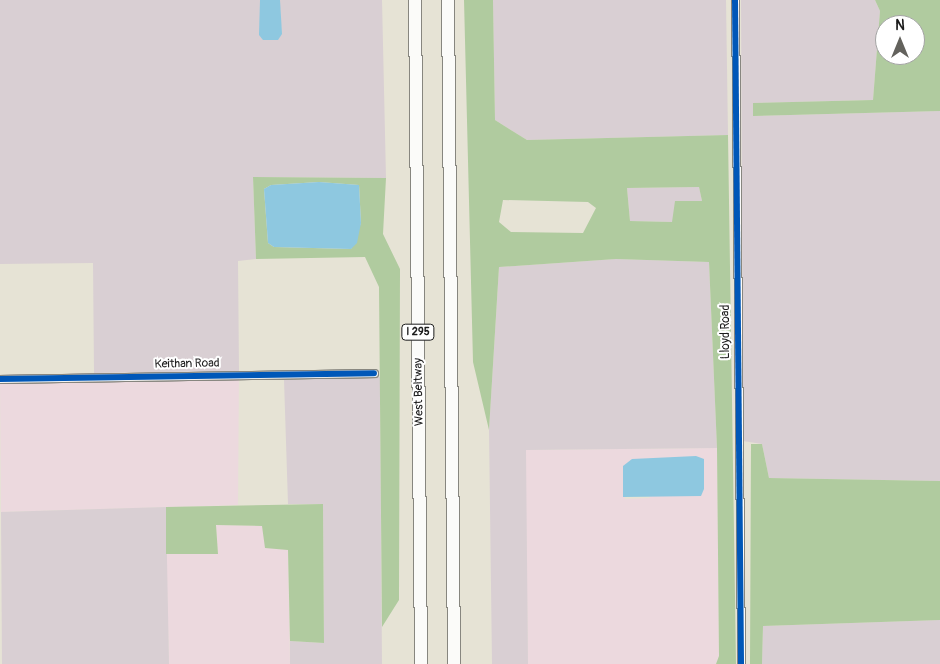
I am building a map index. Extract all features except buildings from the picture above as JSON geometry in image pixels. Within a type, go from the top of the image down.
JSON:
[{"type":"highway","name":"West Beltway","points":[[415,0],[421,664]]},
{"type":"highway","name":"I 295","points":[[448,0],[454,664]]},
{"type":"street","name":"Lloyd Road","points":[[735,0],[741,664]]},
{"type":"street","name":"Keithan Road","points":[[0,379],[374,373]]},
{"type":"shaded area","points":[[0,0],[382,0],[386,178],[253,177],[256,259],[238,261],[239,371],[94,373],[93,263],[0,264]]},
{"type":"shaded area","points":[[493,0],[726,0],[728,135],[527,140],[495,120]]},
{"type":"shaded area","points":[[741,0],[875,0],[880,11],[880,15],[875,15],[876,65],[873,100],[753,103],[753,116],[940,111],[940,481],[769,478],[762,444],[743,441]]},
{"type":"shaded area","points":[[699,187],[702,201],[672,222],[630,221],[627,188]]},
{"type":"shaded area","points":[[616,259],[709,262],[717,448],[526,450],[528,664],[492,664],[489,430],[499,267]]},
{"type":"shaded area","points":[[239,371],[238,505],[1,512],[0,375]]},
{"type":"shaded area","points":[[380,377],[382,664],[290,664],[290,641],[324,643],[323,504],[288,504],[284,380]]},
{"type":"shaded area","points":[[717,448],[719,656],[716,664],[528,664],[525,450]],"holes":[[[623,466],[650,498],[625,499]]]},
{"type":"shaded area","points":[[166,507],[169,664],[2,664],[1,512]]},
{"type":"shaded area","points":[[216,525],[262,526],[288,549],[290,664],[169,664],[166,554],[218,554]]},
{"type":"shaded area","points":[[940,620],[940,664],[762,664],[763,626]]},
{"type":"green space","points":[[464,0],[493,0],[495,120],[527,140],[728,135],[736,664],[716,664],[719,656],[717,448],[709,262],[616,259],[499,267],[489,430],[473,362]],"holes":[[[699,187],[702,201],[675,201],[672,222],[630,221],[627,188]],[[503,200],[588,202],[596,208],[583,233],[511,232],[499,222]]]},
{"type":"green space","points":[[875,0],[940,0],[940,111],[753,116],[753,103],[873,100],[876,65],[925,65],[925,15],[880,15]]},
{"type":"green space","points":[[253,177],[386,178],[383,234],[400,269],[399,600],[382,627],[379,287],[365,257],[256,259]],"holes":[[[319,182],[359,185],[361,223],[351,249],[274,247],[268,243],[264,189],[271,185]]]},
{"type":"green space","points":[[751,444],[762,444],[769,478],[940,481],[940,620],[763,626],[762,664],[750,664]]},
{"type":"green space","points":[[323,504],[324,643],[290,641],[288,550],[265,548],[262,526],[216,525],[218,554],[166,554],[166,507]]},
{"type":"water","points":[[260,0],[280,0],[282,34],[278,40],[263,40],[259,35]]},
{"type":"water","points":[[319,182],[359,185],[361,223],[357,243],[351,249],[274,247],[268,243],[264,189],[271,185]]},
{"type":"water","points":[[696,456],[704,459],[704,489],[701,496],[623,497],[623,466],[632,459]]},
{"type":"cycle path","points":[[735,0],[741,664]]},
{"type":"cycle path","points":[[0,379],[374,373]]}]
